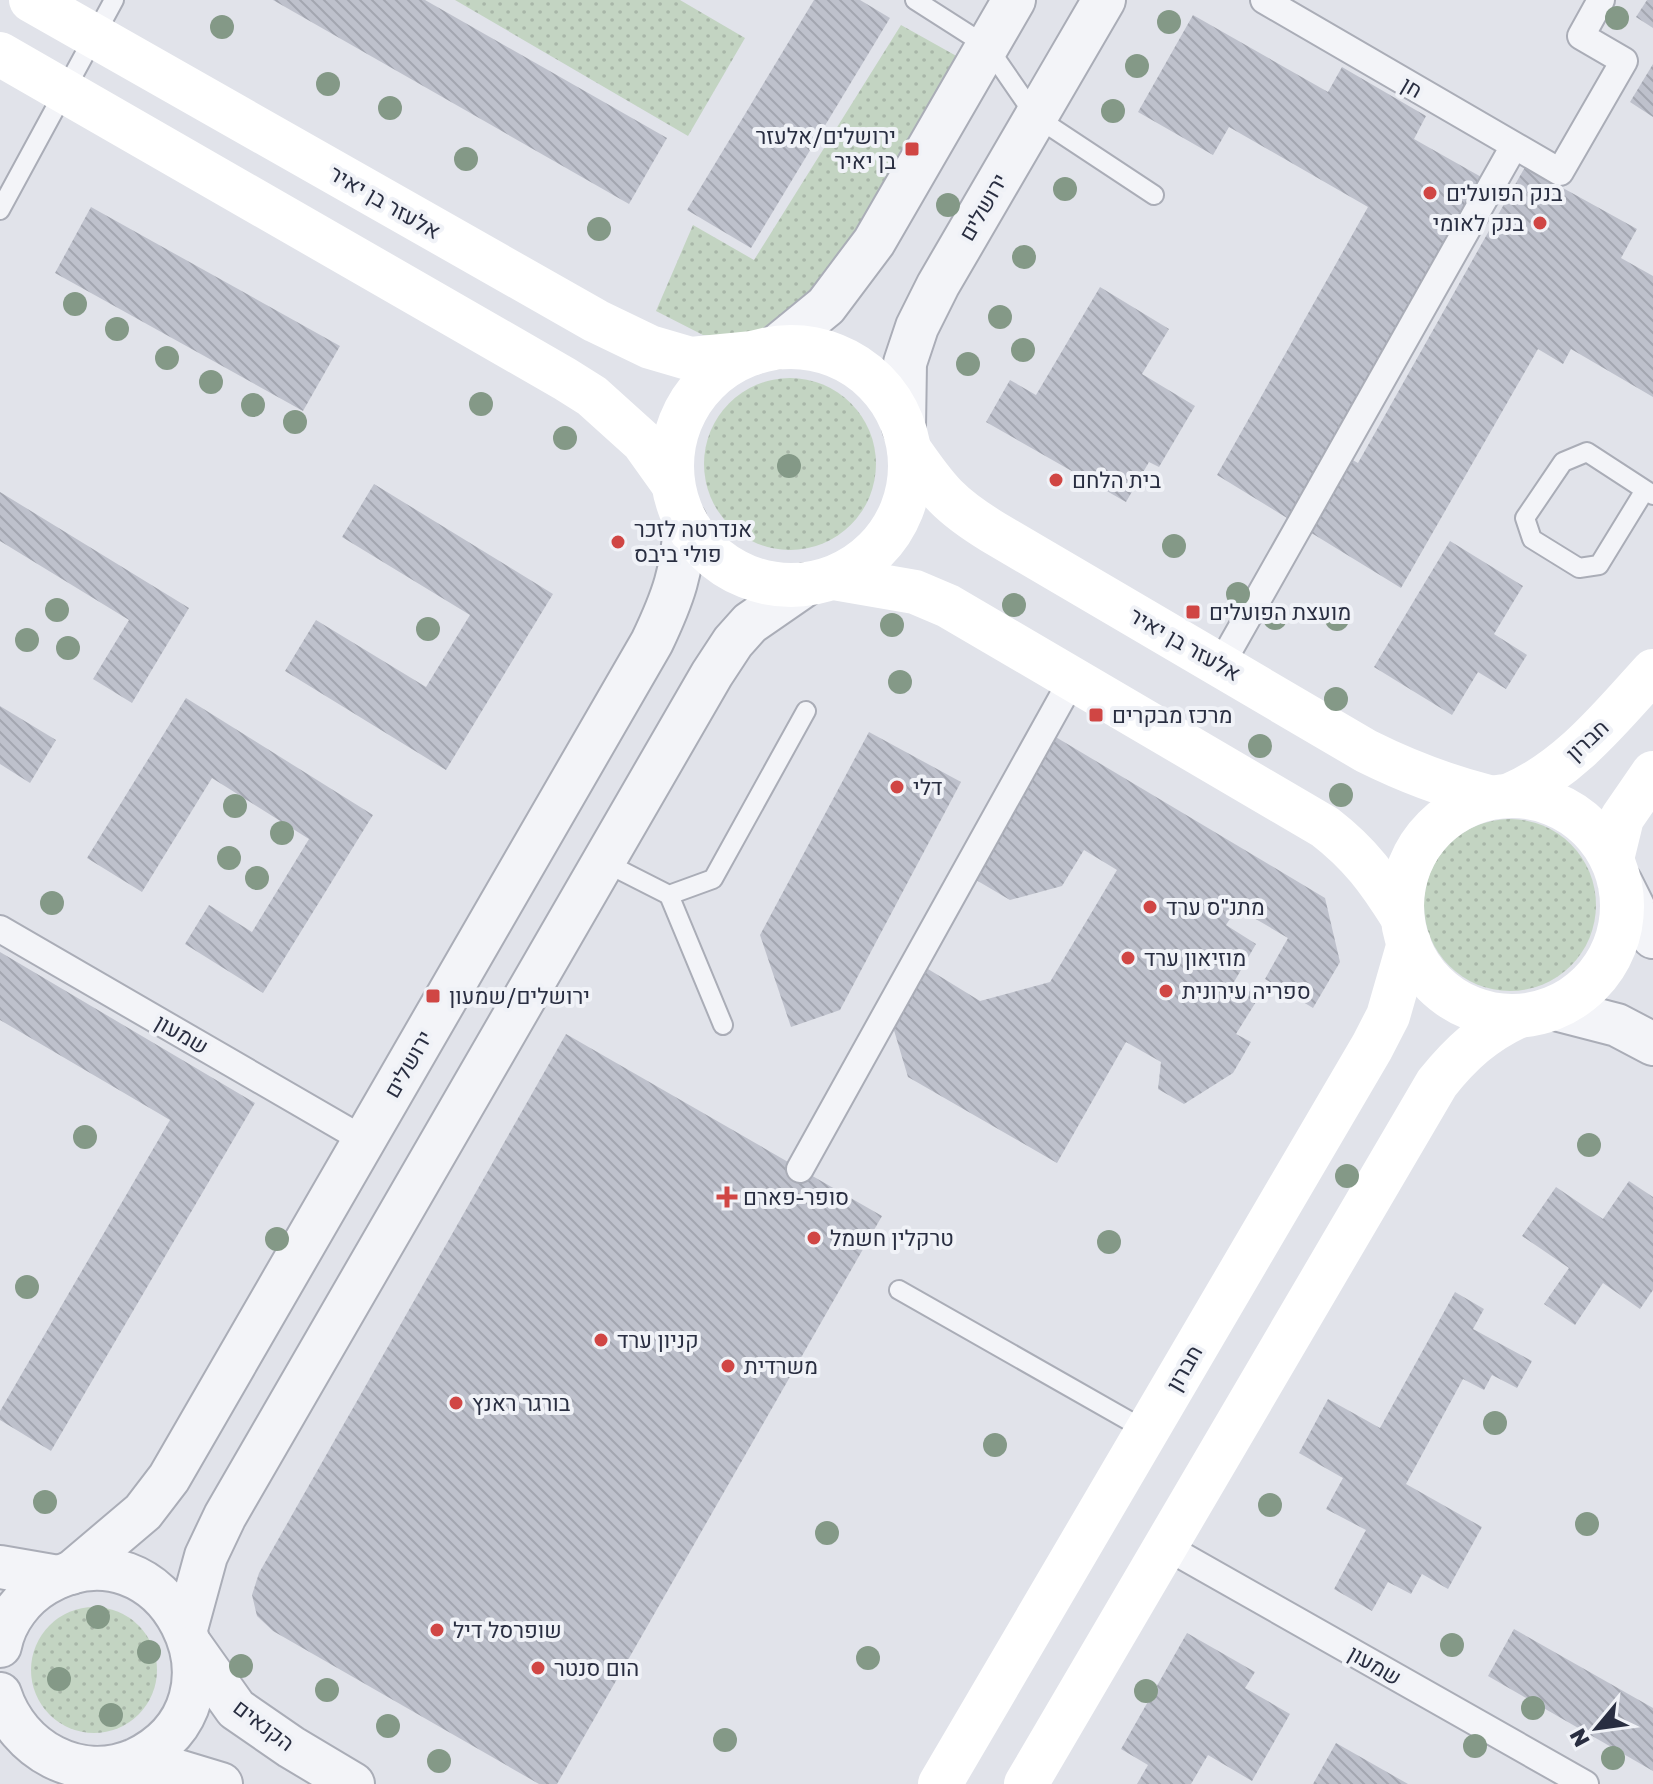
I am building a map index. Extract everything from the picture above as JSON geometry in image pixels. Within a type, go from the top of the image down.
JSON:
[{"type":"main road","name":"אלעזר בן יאיר","points":[[31,0],[103,18],[582,313],[650,347],[691,359],[765,350]]},
{"type":"main road","points":[[0,54],[583,391],[643,442],[710,554],[744,577],[785,586],[820,582],[915,592],[948,606],[1325,827],[1353,849],[1376,877],[1426,975],[1452,998],[1484,1013],[1537,1013]]},
{"type":"main road","points":[[679,502],[671,463],[673,442],[689,403],[717,372],[765,350],[800,347],[844,359],[863,371],[894,406],[906,438],[909,485],[898,519],[889,534],[865,560],[820,582]]},
{"type":"main road","name":"אלעזר בן יאיר","points":[[906,438],[938,491],[959,510],[1366,751],[1443,785],[1500,796]]},
{"type":"main road","name":"חברון","points":[[1500,796],[1528,788],[1549,774],[1602,728],[1653,671]]},
{"type":"main road","points":[[1026,1784],[1437,1083],[1455,1061],[1495,1027],[1537,1013],[1581,993],[1602,971],[1617,944],[1622,914],[1616,871],[1622,818],[1653,773]]},
{"type":"main road","points":[[1405,930],[1404,885],[1414,854],[1433,828],[1459,809],[1500,796],[1548,802],[1581,819],[1599,837],[1616,871]]},
{"type":"main road","name":"חברון","points":[[940,1784],[1372,1047],[1388,1016],[1405,930]]},
{"type":"street","points":[[765,350],[826,306],[874,242],[1014,0]]},
{"type":"street","name":"ירושלים","points":[[906,438],[905,363],[917,327],[938,285],[1104,0]]},
{"type":"street","name":"חן","points":[[1264,0],[1560,172],[1624,61],[1581,36],[1601,0]]},
{"type":"street","points":[[1220,666],[1514,146]]},
{"type":"street","name":"ירושלים","points":[[0,1646],[2,1635],[15,1611],[34,1591],[64,1575],[117,1536],[143,1512],[169,1478],[652,642],[672,601],[684,557],[679,502]]},
{"type":"street","points":[[124,1765],[151,1752],[173,1732],[188,1706],[195,1677],[189,1638],[206,1556],[225,1516],[733,642],[750,623],[820,582]]},
{"type":"street","points":[[800,1169],[1072,680]]},
{"type":"street","points":[[1616,871],[1635,911],[1653,937]]},
{"type":"street","name":"שמעון","points":[[0,929],[364,1140]]},
{"type":"street","points":[[1537,1013],[1617,1025],[1653,1044]]},
{"type":"street","name":"שמעון","points":[[1165,1546],[1585,1784]]},
{"type":"street","points":[[0,1567],[64,1575]]},
{"type":"street","name":"הקנאים","points":[[64,1575],[94,1570],[117,1572],[139,1580],[158,1592],[175,1609],[189,1638],[236,1709],[353,1784]]},
{"type":"street","points":[[0,1694],[18,1730],[36,1748],[57,1761],[82,1767],[124,1765],[178,1771],[221,1784]]},
{"type":"lane","points":[[915,0],[987,46],[1036,117],[1154,195]]},
{"type":"lane","points":[[0,210],[103,18]]},
{"type":"lane","points":[[1587,452],[1649,493],[1599,565],[1579,568],[1532,539],[1525,518],[1563,462],[1587,452]]},
{"type":"lane","points":[[669,895],[713,879],[806,711]]},
{"type":"lane","points":[[604,862],[669,895],[723,1025]]},
{"type":"lane","points":[[899,1290],[1147,1431]]},
{"type":"green space","points":[[455,0],[680,0],[745,38],[688,136]]},
{"type":"green space","points":[[901,25],[960,58],[821,287],[783,322],[742,335],[703,335],[656,311],[693,225],[754,260]]},
{"type":"green space","points":[[790,378],[823,385],[851,403],[869,431],[876,464],[869,497],[851,525],[823,543],[790,550],[757,543],[729,525],[711,497],[704,464],[711,431],[729,403],[757,385]]},
{"type":"green space","points":[[1510,819],[1543,826],[1571,844],[1589,872],[1596,905],[1589,938],[1571,966],[1543,984],[1510,991],[1477,984],[1449,966],[1431,938],[1424,905],[1431,872],[1449,844],[1477,826]]},
{"type":"green space","points":[[94,1607],[118,1612],[138,1626],[152,1646],[157,1670],[152,1694],[138,1714],[118,1728],[94,1733],[70,1728],[50,1714],[36,1694],[31,1670],[36,1646],[50,1626],[70,1612]]},
{"type":"building","points":[[273,0],[425,0],[667,138],[629,204]]},
{"type":"building","points":[[814,0],[860,0],[890,18],[751,248],[687,210]]},
{"type":"building","points":[[1647,0],[1653,0],[1653,28],[1636,17]]},
{"type":"building","points":[[1193,15],[1328,92],[1342,67],[1426,116],[1414,139],[1483,178],[1347,457],[1358,463],[1525,167],[1637,229],[1621,258],[1653,276],[1653,397],[1571,349],[1563,364],[1538,349],[1401,588],[1217,475],[1368,207],[1229,127],[1213,155],[1138,112]]},
{"type":"building","points":[[1653,64],[1653,117],[1630,102]]},
{"type":"building","points":[[91,207],[340,346],[303,411],[55,273]]},
{"type":"building","points":[[1100,287],[1169,329],[1142,374],[1195,406],[1159,467],[1149,462],[1126,502],[986,422],[1010,380],[1036,395]]},
{"type":"building","points":[[374,484],[553,594],[446,770],[285,671],[316,620],[426,687],[470,615],[342,537]]},
{"type":"building","points":[[0,492],[189,608],[132,703],[93,679],[129,620],[0,541]]},
{"type":"building","points":[[1450,541],[1523,586],[1494,634],[1527,655],[1506,689],[1478,672],[1452,715],[1374,667]]},
{"type":"building","points":[[186,698],[373,815],[263,993],[185,944],[209,905],[252,932],[309,839],[212,778],[142,892],[87,858]]},
{"type":"building","points":[[0,706],[56,740],[30,783],[0,764]]},
{"type":"building","points":[[869,732],[961,782],[840,1010],[791,1027],[760,935]]},
{"type":"building","points":[[1054,736],[1325,898],[1340,962],[1313,1008],[1265,979],[1288,938],[1237,908],[1226,925],[1256,944],[1234,982],[1259,997],[1236,1034],[1251,1042],[1233,1073],[1184,1104],[1158,1089],[1161,1062],[1126,1042],[1057,1163],[908,1077],[893,1027],[928,969],[980,1001],[1050,982],[1117,870],[1084,850],[1062,886],[1010,900],[971,877]]},
{"type":"building","points":[[0,952],[255,1103],[51,1451],[0,1420],[0,1411],[170,1120],[0,1020]]},
{"type":"building","name":"קניון ערד","points":[[566,1034],[882,1216],[557,1784],[539,1784],[273,1631],[257,1616],[252,1595],[259,1573]]},
{"type":"building","points":[[1629,1181],[1653,1197],[1653,1290],[1640,1309],[1603,1283],[1575,1325],[1544,1304],[1569,1268],[1522,1236],[1556,1187],[1603,1219]]},
{"type":"building","points":[[1455,1292],[1484,1309],[1473,1329],[1532,1361],[1517,1388],[1492,1375],[1484,1390],[1463,1379],[1406,1484],[1482,1527],[1448,1589],[1422,1574],[1411,1594],[1388,1582],[1372,1611],[1334,1589],[1366,1530],[1326,1509],[1343,1478],[1299,1453],[1328,1399],[1380,1428]]},
{"type":"building","points":[[1514,1629],[1653,1708],[1653,1771],[1488,1676]]},
{"type":"building","points":[[1187,1633],[1255,1672],[1245,1688],[1290,1714],[1252,1781],[1208,1755],[1191,1784],[1137,1784],[1148,1765],[1121,1749]]},
{"type":"building","points":[[1336,1743],[1408,1784],[1313,1784]]},
{"type":"place","name":"ירושלים/אלעזר בן יאיר","points":[[912,149]]},
{"type":"place","name":"בנק הפועלים","points":[[1430,193]]},
{"type":"place","name":"בנק לאומי","points":[[1540,223]]},
{"type":"place","name":"בית הלחם","points":[[1056,480]]},
{"type":"place","name":"אנדרטה לזכר פולי ביבס","points":[[618,542]]},
{"type":"place","name":"מועצת הפועלים","points":[[1193,612]]},
{"type":"place","name":"מרכז מבקרים","points":[[1096,715]]},
{"type":"place","name":"דלי","points":[[897,787]]},
{"type":"place","name":"מתנ\"ס ערד","points":[[1150,907]]},
{"type":"place","name":"מוזיאון ערד","points":[[1128,958]]},
{"type":"place","name":"ספריה עירונית","points":[[1166,991]]},
{"type":"place","name":"ירושלים/שמעון","points":[[433,996]]},
{"type":"place","name":"סופר-פארם","points":[[727,1197]]},
{"type":"place","name":"טרקלין חשמל","points":[[814,1238]]},
{"type":"place","name":"קניון ערד","points":[[601,1340]]},
{"type":"place","name":"משרדית","points":[[728,1366]]},
{"type":"place","name":"בורגר ראנץ","points":[[456,1403]]},
{"type":"place","name":"שופרסל דיל","points":[[437,1630]]},
{"type":"place","name":"הום סנטר","points":[[538,1668]]}]
